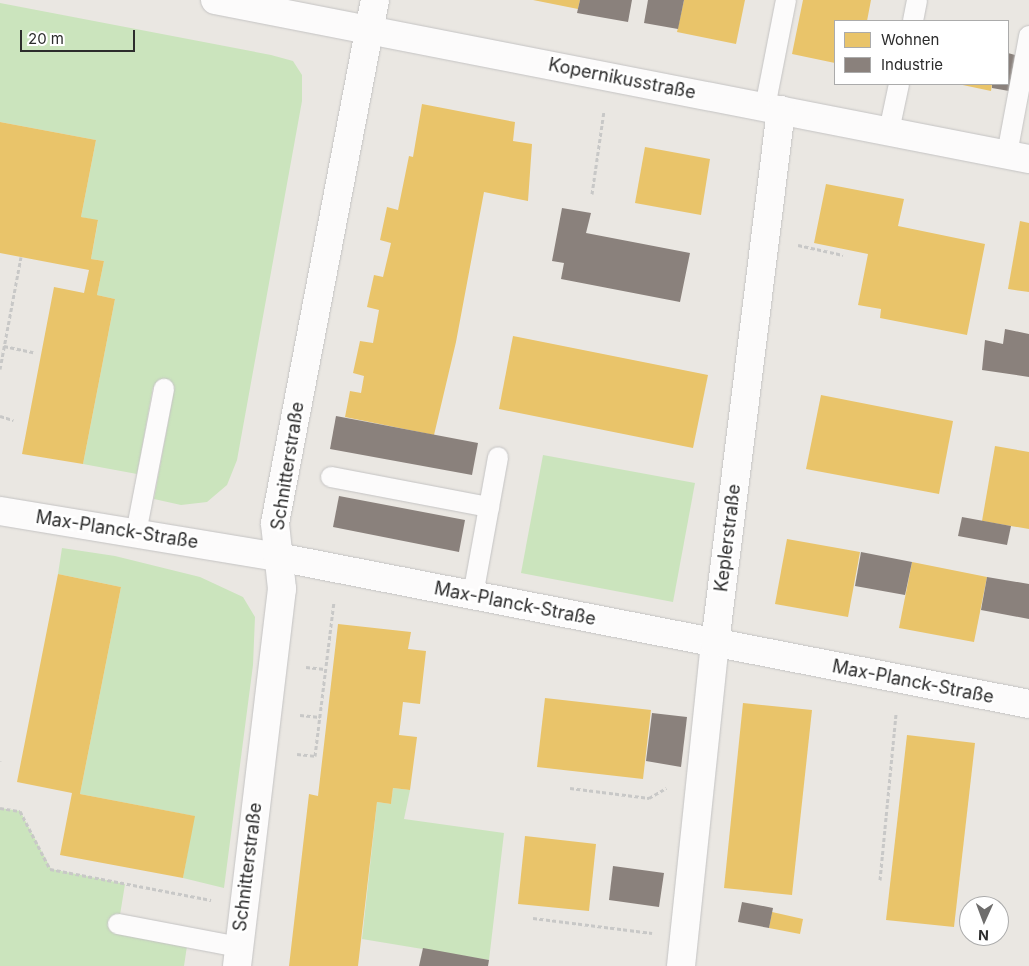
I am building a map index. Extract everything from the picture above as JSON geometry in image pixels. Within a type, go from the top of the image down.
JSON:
[{"type":"street","name":"Kopernikusstraße","points":[[215,0],[1018,157]]},
{"type":"street","name":"Schnitterstraße","points":[[238,956],[282,589],[275,523],[375,0]]},
{"type":"street","name":"Keplerstraße","points":[[682,966],[715,643],[765,238],[773,108]]},
{"type":"street","name":"Max-Planck-Straße","points":[[0,511],[278,557],[1029,704]]},
{"type":"lane","points":[[773,108],[786,0]]},
{"type":"lane","points":[[913,20],[917,0]]},
{"type":"lane","points":[[1018,157],[1029,36]]},
{"type":"lane","points":[[889,131],[899,85]]},
{"type":"lane","points":[[136,534],[164,389]]},
{"type":"lane","points":[[473,595],[498,457]]},
{"type":"lane","points":[[331,477],[489,506]]},
{"type":"lane","points":[[118,924],[238,956]]},
{"type":"path","points":[[592,194],[609,77]]},
{"type":"path","points":[[765,238],[843,255]]},
{"type":"path","points":[[0,369],[21,258]]},
{"type":"path","points":[[4,346],[32,352]]},
{"type":"path","points":[[0,416],[13,420]]},
{"type":"path","points":[[262,750],[315,756],[338,569]]},
{"type":"path","points":[[880,880],[900,680]]},
{"type":"path","points":[[570,788],[650,798],[673,783],[700,788]]},
{"type":"path","points":[[0,808],[20,811],[50,869],[244,906]]},
{"type":"path","points":[[533,918],[684,938]]},
{"type":"green space","points":[[0,3],[271,55],[293,61],[302,75],[302,101],[237,460],[227,485],[207,502],[181,505],[154,499],[174,391],[153,387],[137,474],[83,464],[115,299],[97,295],[104,261],[91,259],[98,221],[81,217],[96,140],[0,122]]},
{"type":"green space","points":[[543,455],[695,483],[673,602],[521,573]]},
{"type":"green space","points":[[62,548],[115,556],[200,577],[243,597],[255,617],[253,665],[224,888],[183,878],[194,816],[80,794],[121,587],[58,574]]},
{"type":"green space","points":[[393,788],[410,790],[404,819],[504,833],[489,960],[362,939],[377,802],[391,804]]},
{"type":"green space","points":[[0,808],[20,811],[51,869],[125,884],[120,915],[187,946],[184,966],[0,966]]},
{"type":"building: Wohnen","points":[[533,0],[580,0],[578,9]]},
{"type":"building: Wohnen","points":[[684,0],[745,0],[736,44],[677,32]]},
{"type":"building: Wohnen","points":[[803,0],[871,0],[867,20],[834,20],[834,63],[792,54]]},
{"type":"building: Wohnen","points":[[963,85],[992,85],[991,91]]},
{"type":"building: Wohnen","points":[[422,104],[515,122],[513,141],[532,144],[528,201],[484,192],[456,342],[434,435],[345,417],[350,391],[361,393],[364,376],[353,373],[360,341],[373,343],[379,310],[367,307],[374,275],[383,277],[391,243],[380,240],[387,207],[398,210],[409,156],[413,157]]},
{"type":"building: Wohnen","points":[[0,122],[96,140],[81,217],[98,220],[91,259],[104,261],[97,295],[115,299],[83,464],[22,454],[54,287],[84,293],[89,270],[0,253]]},
{"type":"building: Wohnen","points":[[645,147],[710,159],[701,215],[635,203]]},
{"type":"building: Wohnen","points":[[826,184],[904,199],[898,226],[985,244],[967,335],[880,318],[881,309],[858,305],[868,254],[814,243]]},
{"type":"building: Wohnen","points":[[1020,221],[1029,223],[1029,292],[1008,289]]},
{"type":"building: Wohnen","points":[[513,336],[708,375],[693,448],[499,409]]},
{"type":"building: Wohnen","points":[[821,395],[953,421],[939,494],[806,469]]},
{"type":"building: Wohnen","points":[[995,446],[1029,452],[1029,529],[982,521]]},
{"type":"building: Wohnen","points":[[787,539],[860,552],[848,617],[775,604]]},
{"type":"building: Wohnen","points":[[912,562],[987,577],[974,642],[899,628]]},
{"type":"building: Wohnen","points":[[58,574],[121,587],[80,794],[195,816],[183,878],[60,855],[72,793],[17,782]]},
{"type":"building: Wohnen","points":[[338,624],[411,632],[408,649],[426,651],[420,704],[403,702],[399,735],[417,737],[410,790],[393,788],[391,804],[377,802],[358,966],[289,966],[309,794],[318,796]]},
{"type":"building: Wohnen","points":[[545,698],[651,710],[643,779],[537,767]]},
{"type":"building: Wohnen","points":[[743,703],[812,710],[792,895],[724,888]]},
{"type":"building: Wohnen","points":[[907,735],[975,743],[954,927],[886,920]]},
{"type":"building: Wohnen","points":[[525,836],[596,844],[589,911],[518,904]]},
{"type":"building: Wohnen","points":[[772,912],[803,919],[800,934],[769,928]]},
{"type":"building: Industrie","points":[[580,0],[632,0],[628,22],[577,13]]},
{"type":"building: Industrie","points":[[648,0],[684,0],[678,29],[644,23]]},
{"type":"building: Industrie","points":[[1009,53],[1015,55],[1009,91],[992,88],[992,85],[1009,85]]},
{"type":"building: Industrie","points":[[562,208],[591,213],[586,233],[690,253],[680,302],[561,279],[564,263],[552,261]]},
{"type":"building: Industrie","points":[[1005,329],[1029,334],[1029,377],[982,370],[985,340],[1003,344]]},
{"type":"building: Industrie","points":[[336,416],[478,443],[472,475],[330,449]]},
{"type":"building: Industrie","points":[[339,496],[465,520],[459,552],[333,527]]},
{"type":"building: Industrie","points":[[962,517],[1011,526],[1007,545],[958,536]]},
{"type":"building: Industrie","points":[[861,552],[912,562],[905,595],[855,586]]},
{"type":"building: Industrie","points":[[987,577],[1029,584],[1029,619],[981,610]]},
{"type":"building: Industrie","points":[[652,713],[687,717],[681,767],[646,761]]},
{"type":"building: Industrie","points":[[613,866],[664,873],[659,907],[609,900]]},
{"type":"building: Industrie","points":[[742,902],[773,908],[769,928],[738,922]]},
{"type":"building: Industrie","points":[[423,948],[489,960],[488,966],[419,966]]}]
